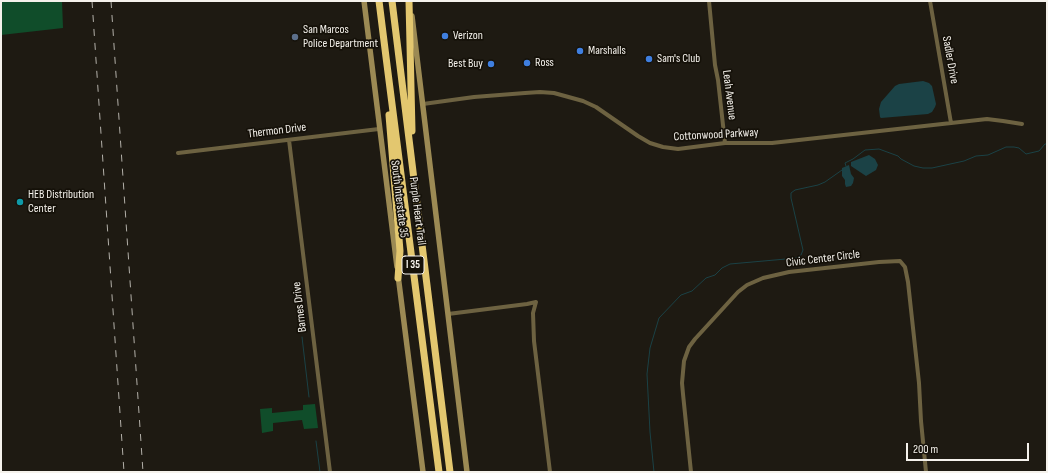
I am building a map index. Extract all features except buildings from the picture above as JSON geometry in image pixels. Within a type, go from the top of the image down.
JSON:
[{"type":"highway","name":"Purple Heart Trail","points":[[379,1],[439,472]]},
{"type":"highway","name":"Purple Heart Trail","points":[[392,1],[450,472]]},
{"type":"highway","points":[[410,1],[414,175]]},
{"type":"highway","points":[[386,57],[386,77],[400,251],[398,278]]},
{"type":"main road","name":"South Interstate 35","points":[[364,1],[423,472]]},
{"type":"main road","points":[[410,1],[467,472]]},
{"type":"street","name":"Leah Avenue","points":[[708,1],[725,143]]},
{"type":"street","name":"Sadler Drive","points":[[930,1],[951,123]]},
{"type":"street","name":"Cottonwood Parkway","points":[[423,104],[474,97],[540,92],[568,96],[596,107],[650,143],[678,149],[725,143],[772,143],[987,119],[1022,124]]},
{"type":"street","name":"Thermon Drive","points":[[178,153],[379,129]]},
{"type":"street","name":"Barnes Drive","points":[[289,140],[330,472]]},
{"type":"street","name":"Civic Center Circle","points":[[691,472],[682,384],[684,361],[689,347],[695,339],[738,292],[747,285],[763,278],[789,272],[900,261],[905,266],[908,282],[919,383],[926,472]]},
{"type":"street","points":[[448,314],[536,302],[533,313],[534,341],[550,472]]},
{"type":"green space","points":[[1,1],[62,1],[63,28],[1,35]]},
{"type":"green space","points":[[315,404],[318,428],[304,429],[302,420],[273,423],[273,431],[262,433],[260,409],[272,408],[272,413],[303,410],[303,405]]},
{"type":"water","points":[[923,81],[932,86],[936,104],[932,112],[928,114],[880,117],[879,109],[881,102],[895,86],[899,84]]},
{"type":"water","points":[[869,155],[875,159],[878,165],[876,170],[866,176],[851,166],[851,162]]},
{"type":"water","points":[[849,165],[851,174],[854,178],[851,186],[846,187],[845,180],[842,176],[842,168]]},
{"type":"waterway","points":[[846,166],[845,163],[865,150],[879,149],[898,156],[914,166],[932,168],[964,161],[976,156],[988,155],[1006,147],[1019,148],[1026,154],[1039,151],[1045,144],[1047,144]]},
{"type":"waterway","points":[[654,472],[647,374],[650,348],[659,318],[681,295],[692,291],[706,278],[715,275],[722,268],[730,264],[797,258],[801,255],[803,250],[791,193],[795,190],[825,182],[842,170]]},
{"type":"waterway","points":[[302,337],[309,397]]},
{"type":"waterway","points":[[316,441],[320,472]]},
{"type":"railway","points":[[92,1],[124,472]]},
{"type":"railway","points":[[111,1],[143,472]]},
{"type":"place","name":"Verizon","points":[[445,36]]},
{"type":"place","name":"San Marcos Police Department","points":[[295,37]]},
{"type":"place","name":"Marshalls","points":[[580,51]]},
{"type":"place","name":"Sam's Club","points":[[649,59]]},
{"type":"place","name":"Ross","points":[[527,63]]},
{"type":"place","name":"Best Buy","points":[[491,64]]},
{"type":"place","name":"HEB Distribution Center","points":[[20,202]]}]
